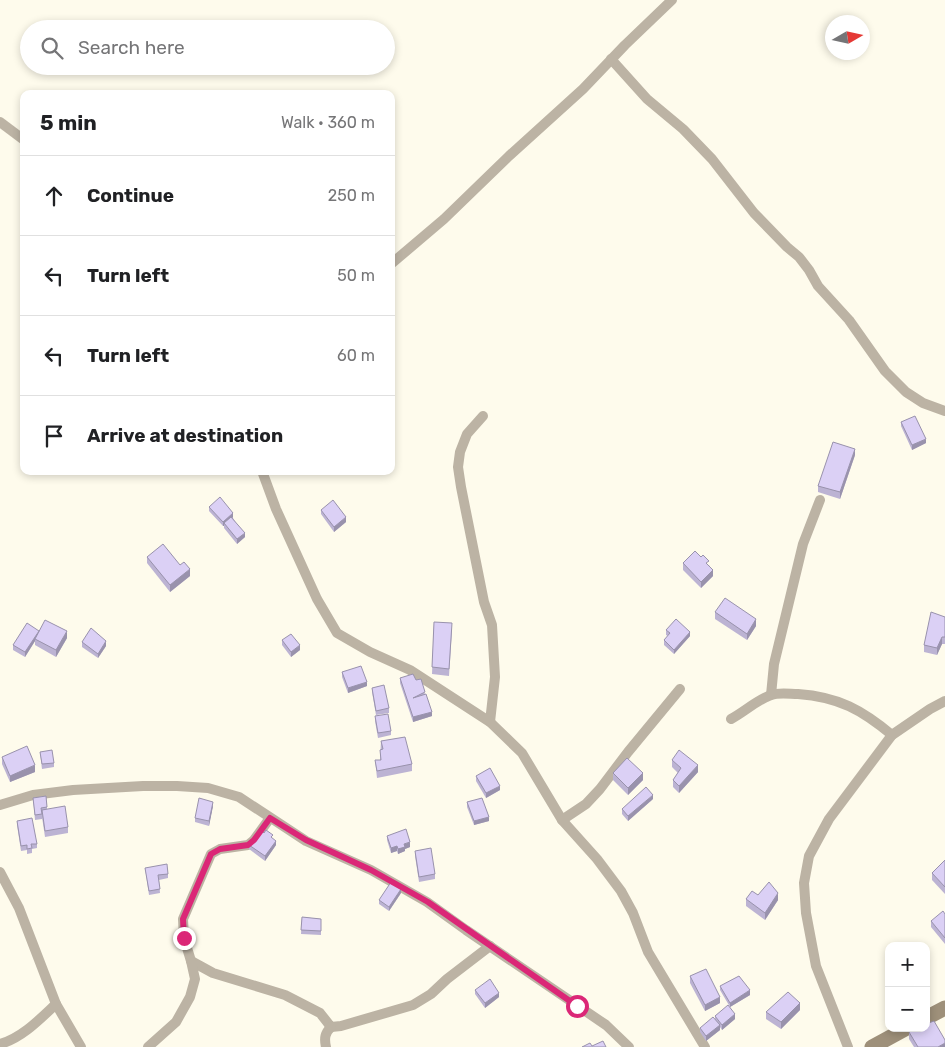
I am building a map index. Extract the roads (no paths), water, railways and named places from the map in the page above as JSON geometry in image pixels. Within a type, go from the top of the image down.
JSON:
[{"type":"main road","points":[[930,1016],[945,1008]]},
{"type":"main road","points":[[872,1047],[900,1032]]},
{"type":"street","points":[[395,260],[481,185],[509,156],[583,89],[672,0]]},
{"type":"street","points":[[611,59],[647,99],[683,130],[712,159],[754,213],[799,257],[818,286],[849,320],[885,371],[906,392],[922,403],[945,411]]},
{"type":"street","points":[[0,122],[20,137]]},
{"type":"street","points":[[483,416],[467,434],[460,452],[458,466],[460,487],[484,602],[492,625],[495,678],[490,722]]},
{"type":"street","points":[[263,475],[276,509],[317,599],[337,633],[370,652],[410,670],[490,722],[522,753],[562,820],[597,859],[621,892],[633,913],[648,952],[705,1047]]},
{"type":"street","points":[[771,695],[774,664],[803,544],[820,500]]},
{"type":"street","points":[[562,820],[586,804],[600,789],[680,689]]},
{"type":"street","points":[[731,719],[771,695],[812,695],[842,702],[871,718],[892,735]]},
{"type":"street","points":[[848,1047],[816,966],[806,913],[804,883],[809,856],[829,819],[892,735],[945,701]]},
{"type":"street","points":[[0,805],[33,795],[73,790],[177,786],[208,788],[239,797],[306,840],[371,870],[428,902],[606,1025],[629,1047]]},
{"type":"street","points":[[148,1047],[176,1022],[190,998],[195,980],[184,938],[183,919],[211,854],[220,849],[248,845],[270,818]]},
{"type":"street","points":[[0,872],[19,908],[56,1004],[81,1047]]},
{"type":"street","points":[[326,1047],[326,1032],[331,1027],[413,1005],[431,994],[447,979],[490,946]]},
{"type":"street","points":[[191,960],[213,973],[285,995],[320,1013],[331,1027]]},
{"type":"street","points":[[0,1044],[7,1042],[30,1028],[56,1004]]}]
